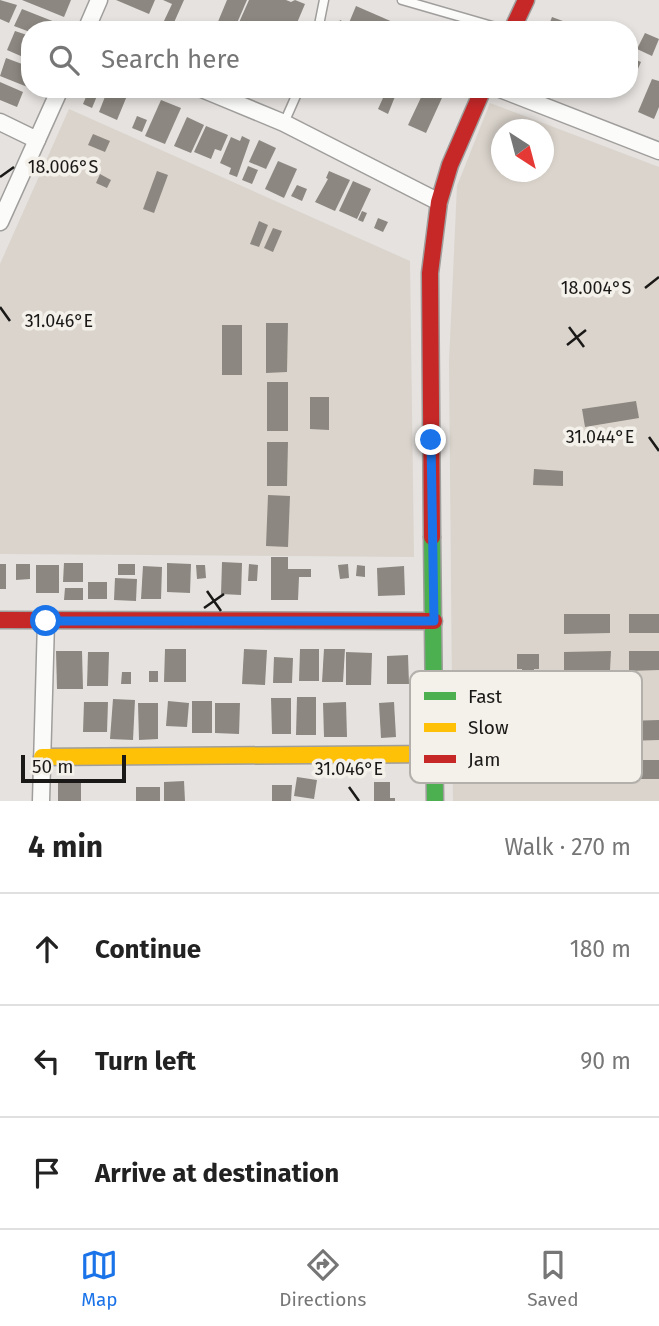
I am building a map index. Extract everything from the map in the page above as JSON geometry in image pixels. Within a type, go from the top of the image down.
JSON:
[{"type":"street","points":[[90,21],[99,0]]},
{"type":"street","points":[[516,21],[526,0]]},
{"type":"street","points":[[0,222],[56,98]]},
{"type":"street","points":[[224,98],[284,123],[439,202]]},
{"type":"street","points":[[434,671],[430,274],[439,202],[450,165],[479,98]]},
{"type":"street","points":[[523,98],[659,150]]},
{"type":"street","points":[[0,122],[37,140]]},
{"type":"street","points":[[0,620],[434,621]]},
{"type":"street","points":[[41,801],[46,621]]},
{"type":"street","points":[[42,757],[410,754]]},
{"type":"street","points":[[435,783],[435,801]]},
{"type":"lane","points":[[320,21],[324,0]]},
{"type":"lane","points":[[402,0],[475,21]]},
{"type":"lane","points":[[284,123],[295,98]]},
{"type":"shaded area","points":[[490,103],[532,119],[491,119],[491,182],[554,182],[554,127],[659,167],[659,801],[453,801],[453,783],[642,783],[642,671],[452,671],[449,362],[457,186]]},
{"type":"shaded area","points":[[69,109],[410,261],[414,557],[0,554],[0,264]]},
{"type":"building","points":[[0,0],[17,5],[9,23],[0,19]]},
{"type":"building","points":[[22,0],[71,0],[64,17]]},
{"type":"building","points":[[116,0],[155,0],[149,14]]},
{"type":"building","points":[[163,0],[184,0],[175,21],[164,21],[172,4]]},
{"type":"building","points":[[227,0],[247,0],[238,21],[218,21]]},
{"type":"building","points":[[249,0],[295,0],[305,4],[298,21],[240,21]]},
{"type":"building","points":[[356,6],[390,21],[350,21]]},
{"type":"building","points":[[22,9],[52,21],[21,21],[21,29],[14,26]]},
{"type":"building","points":[[15,31],[21,33],[21,56],[7,50]]},
{"type":"building","points":[[645,33],[659,39],[652,56],[638,47]]},
{"type":"building","points":[[6,58],[21,64],[21,84],[0,76]]},
{"type":"building","points":[[652,79],[659,81],[659,107],[654,119],[638,112]]},
{"type":"building","points":[[0,82],[21,91],[17,107],[0,100]]},
{"type":"building","points":[[86,98],[96,98],[92,108],[83,104]]},
{"type":"building","points":[[104,98],[126,98],[117,120],[99,112]]},
{"type":"building","points":[[383,98],[394,98],[388,114],[378,109]]},
{"type":"building","points":[[421,98],[442,98],[426,133],[408,125]]},
{"type":"building","points":[[161,100],[181,108],[165,144],[145,136]]},
{"type":"building","points":[[137,116],[147,120],[142,132],[132,128]]},
{"type":"building","points":[[187,117],[204,125],[191,153],[174,146]]},
{"type":"building","points":[[206,126],[228,135],[221,151],[215,149],[211,159],[194,152]]},
{"type":"building","points":[[93,134],[110,141],[105,152],[88,145]]},
{"type":"building","points":[[242,136],[250,140],[237,177],[229,174],[231,168],[220,163],[231,137],[240,141]]},
{"type":"building","points":[[259,140],[276,148],[266,169],[249,162]]},
{"type":"building","points":[[278,161],[297,169],[284,198],[265,189]]},
{"type":"building","points":[[248,166],[258,170],[252,184],[242,180]]},
{"type":"building","points":[[157,171],[168,175],[154,213],[143,209]]},
{"type":"building","points":[[329,171],[350,180],[335,211],[315,202],[328,179],[326,178]]},
{"type":"building","points":[[100,174],[111,180],[107,188],[96,183]]},
{"type":"building","points":[[353,181],[371,189],[357,219],[339,211]]},
{"type":"building","points":[[297,185],[307,189],[302,201],[291,196]]},
{"type":"building","points":[[362,211],[367,213],[363,222],[358,220]]},
{"type":"building","points":[[378,218],[388,222],[383,232],[374,228]]},
{"type":"building","points":[[259,221],[268,225],[259,247],[250,244]]},
{"type":"building","points":[[273,228],[282,231],[273,252],[264,248]]},
{"type":"building","points":[[266,323],[288,323],[287,372],[266,373]]},
{"type":"building","points":[[222,325],[242,325],[242,375],[222,375]]},
{"type":"building","points":[[267,382],[288,382],[288,431],[267,431]]},
{"type":"building","points":[[310,397],[329,397],[329,430],[310,429]]},
{"type":"building","points":[[636,401],[639,418],[585,427],[582,409]]},
{"type":"building","points":[[267,442],[288,442],[287,486],[267,486]]},
{"type":"building","points":[[534,469],[563,471],[563,486],[533,485]]},
{"type":"building","points":[[268,495],[290,496],[288,547],[266,546]]},
{"type":"building","points":[[271,557],[288,557],[288,569],[311,569],[311,577],[299,577],[298,600],[271,600]]},
{"type":"building","points":[[222,562],[242,563],[241,595],[221,594]]},
{"type":"building","points":[[64,563],[83,563],[83,582],[63,582]]},
{"type":"building","points":[[167,563],[191,564],[190,593],[167,592]]},
{"type":"building","points":[[0,564],[6,564],[6,589],[0,589]]},
{"type":"building","points":[[16,564],[30,564],[30,579],[16,580]]},
{"type":"building","points":[[118,564],[135,564],[135,575],[118,575]]},
{"type":"building","points":[[249,564],[258,565],[257,581],[248,581]]},
{"type":"building","points":[[348,564],[349,578],[340,579],[338,565]]},
{"type":"building","points":[[36,565],[59,565],[59,593],[36,593]]},
{"type":"building","points":[[196,565],[205,565],[206,578],[197,579]]},
{"type":"building","points":[[357,565],[365,566],[365,577],[356,576]]},
{"type":"building","points":[[143,566],[162,567],[161,599],[141,599]]},
{"type":"building","points":[[404,566],[405,595],[378,596],[377,568]]},
{"type":"building","points":[[115,578],[137,579],[136,601],[114,600]]},
{"type":"building","points":[[88,582],[107,582],[107,599],[88,599]]},
{"type":"building","points":[[65,588],[83,588],[83,600],[64,600]]},
{"type":"building","points":[[564,614],[610,614],[610,633],[564,634]]},
{"type":"building","points":[[629,614],[659,614],[659,633],[629,633]]},
{"type":"building","points":[[165,649],[186,649],[186,682],[164,682]]},
{"type":"building","points":[[244,649],[267,650],[265,685],[242,684]]},
{"type":"building","points":[[300,649],[319,649],[319,681],[299,681]]},
{"type":"building","points":[[324,649],[345,649],[343,682],[322,682]]},
{"type":"building","points":[[56,651],[82,651],[83,689],[57,689]]},
{"type":"building","points":[[611,651],[610,670],[564,671],[564,652]]},
{"type":"building","points":[[629,651],[659,651],[659,670],[629,671]]},
{"type":"building","points":[[88,652],[109,652],[108,686],[87,686]]},
{"type":"building","points":[[346,652],[372,653],[371,685],[346,685]]},
{"type":"building","points":[[517,654],[539,654],[539,669],[517,669]]},
{"type":"building","points":[[408,655],[409,684],[387,684],[387,656]]},
{"type":"building","points":[[274,657],[293,658],[292,683],[273,683]]},
{"type":"building","points":[[149,671],[158,671],[158,682],[149,682]]},
{"type":"building","points":[[122,672],[131,672],[131,684],[121,684]]},
{"type":"building","points":[[297,697],[316,697],[316,735],[296,735]]},
{"type":"building","points":[[271,698],[291,698],[291,734],[272,734]]},
{"type":"building","points":[[113,699],[135,700],[133,740],[110,739]]},
{"type":"building","points":[[168,701],[189,703],[187,727],[166,726]]},
{"type":"building","points":[[192,701],[212,701],[212,733],[192,733]]},
{"type":"building","points":[[84,702],[108,702],[107,732],[83,732]]},
{"type":"building","points":[[346,702],[347,737],[324,737],[323,703]]},
{"type":"building","points":[[394,702],[396,737],[381,738],[379,703]]},
{"type":"building","points":[[138,703],[158,703],[158,739],[139,740]]},
{"type":"building","points":[[215,703],[240,703],[239,734],[215,733]]},
{"type":"building","points":[[659,720],[659,740],[642,741],[642,721]]},
{"type":"building","points":[[642,760],[659,760],[659,779],[642,779]]},
{"type":"building","points":[[297,777],[317,780],[314,799],[294,796]]},
{"type":"building","points":[[58,781],[81,781],[81,801],[58,801]]},
{"type":"building","points":[[184,781],[185,801],[164,801],[164,782]]},
{"type":"building","points":[[374,782],[390,782],[390,798],[395,798],[395,801],[374,801]]},
{"type":"building","points":[[272,785],[292,785],[291,801],[272,801]]},
{"type":"building","points":[[136,787],[160,787],[160,801],[136,801]]},
{"type":"traffic: fast","points":[[432,537],[434,671]]},
{"type":"traffic: fast","points":[[435,783],[435,801]]},
{"type":"traffic: slow","points":[[42,757],[410,754]]},
{"type":"traffic: jam","points":[[516,21],[526,0]]},
{"type":"traffic: jam","points":[[432,537],[430,273],[439,202],[450,165],[479,98]]},
{"type":"traffic: jam","points":[[0,620],[434,621]]},
{"type":"route","points":[[46,621],[434,621],[431,440]]}]
